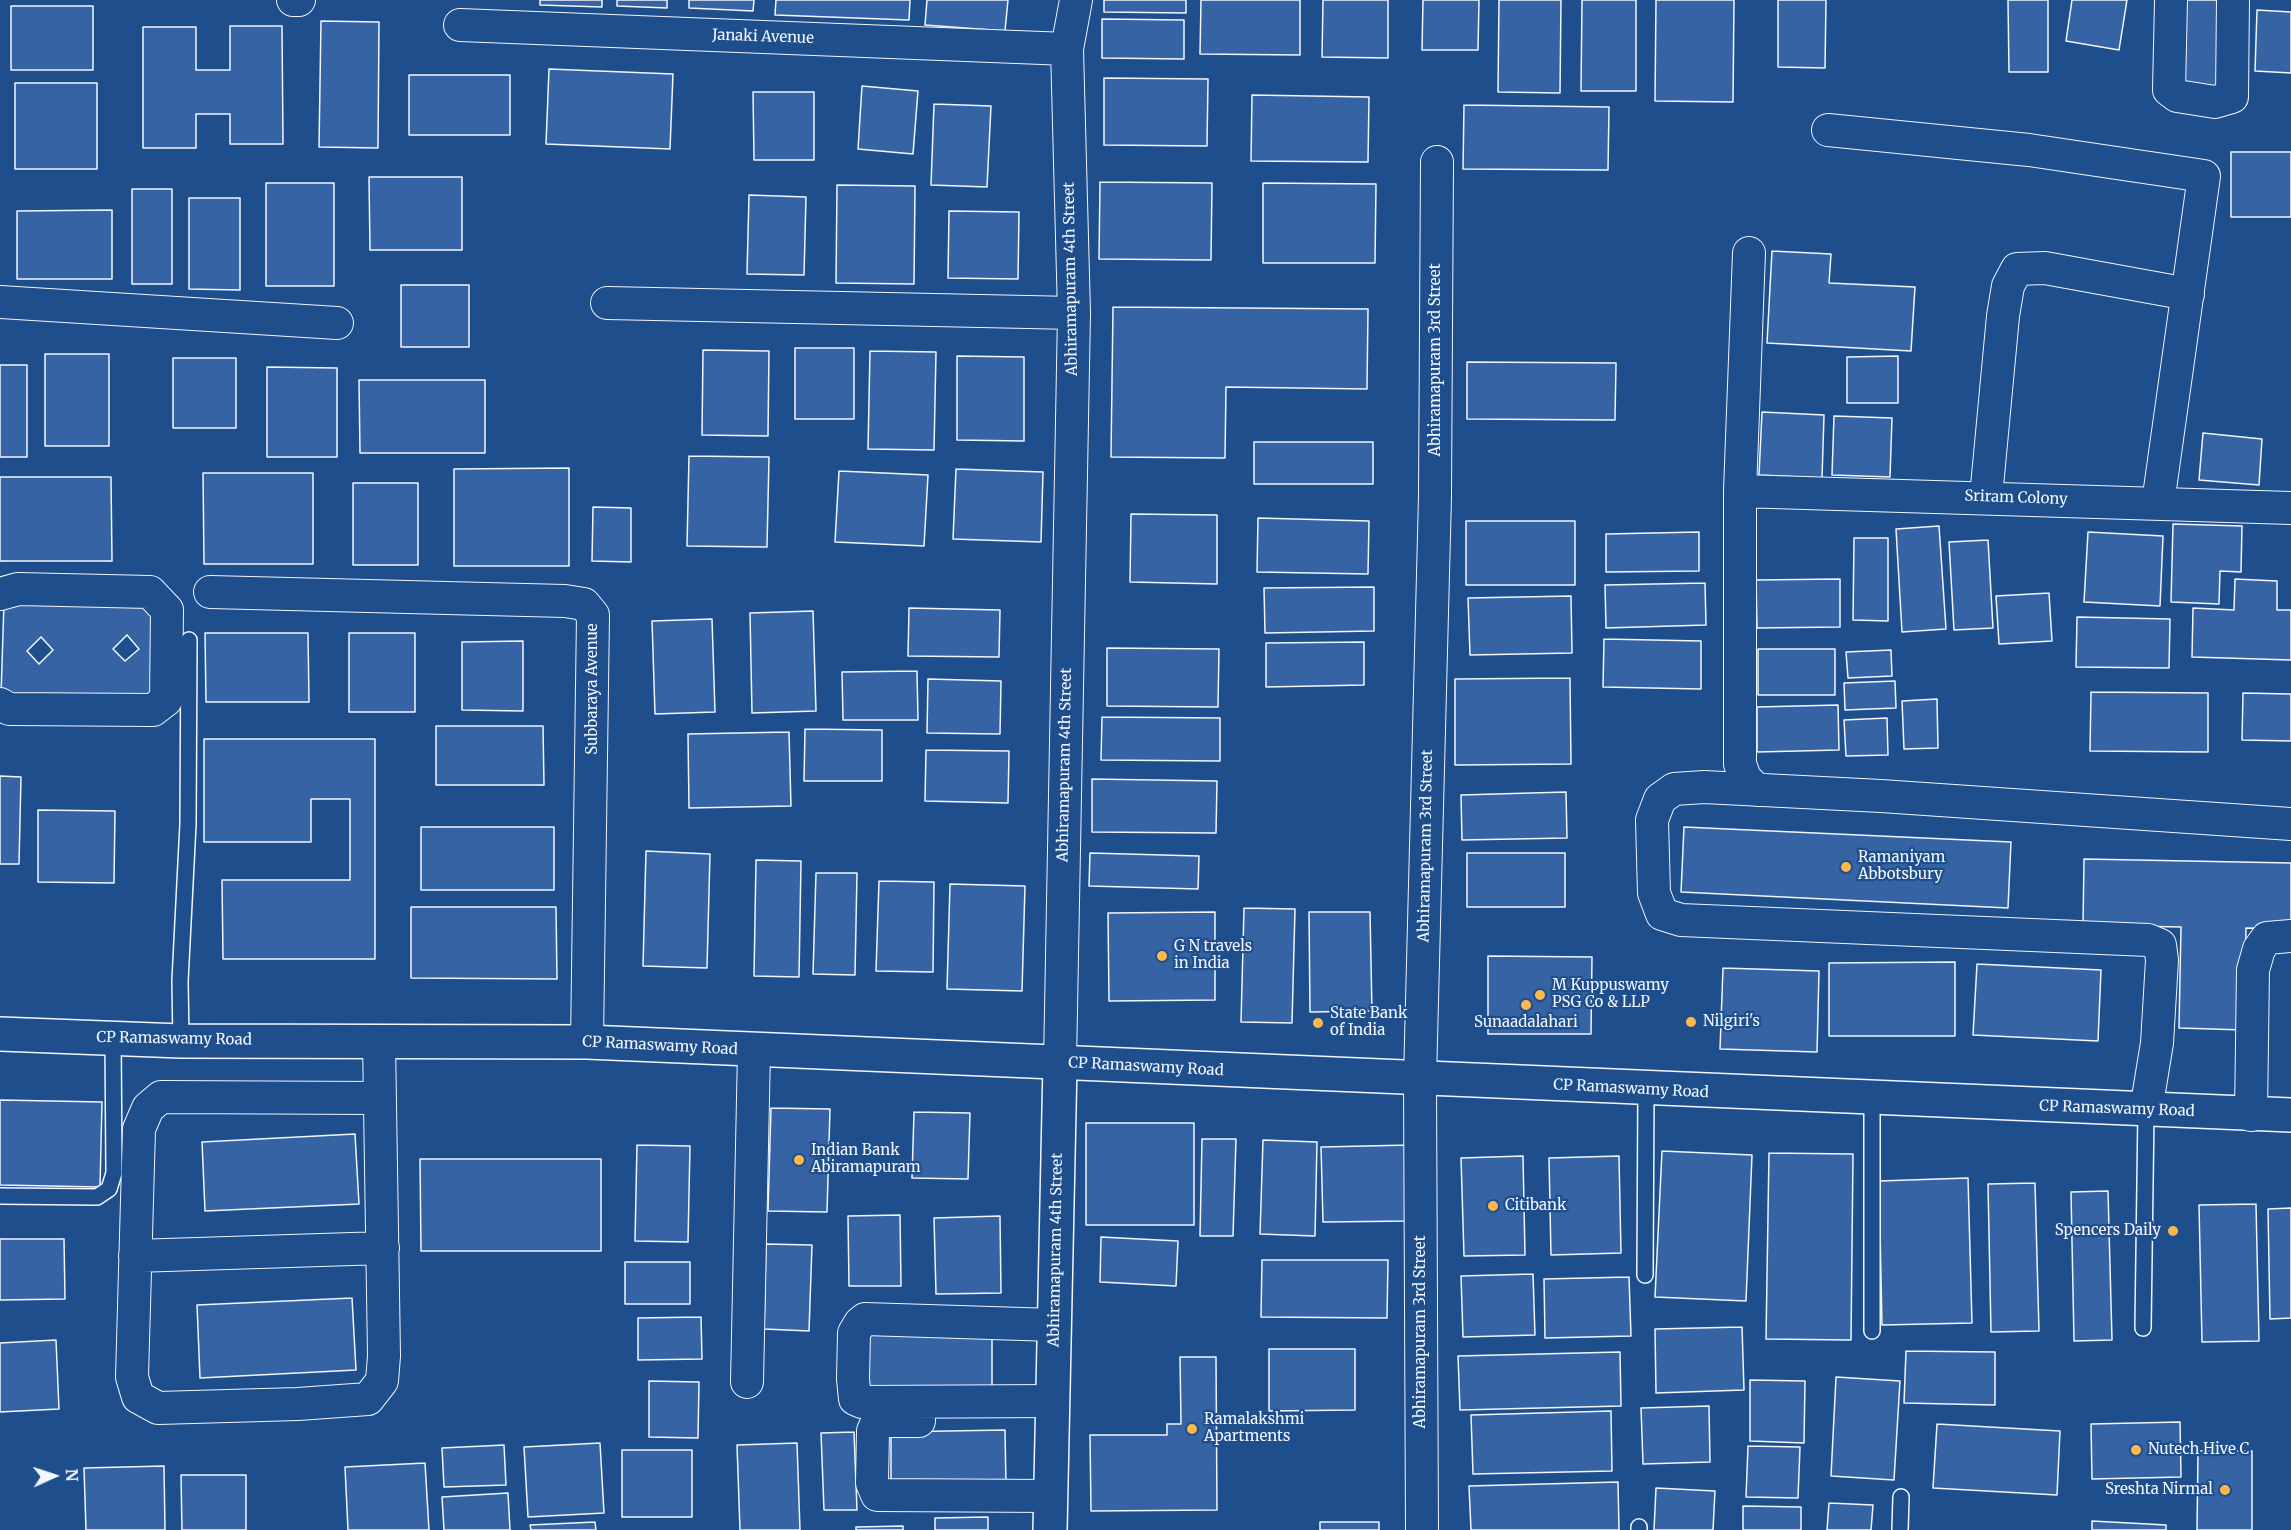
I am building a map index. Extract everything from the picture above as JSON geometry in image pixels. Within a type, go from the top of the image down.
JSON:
[{"type":"main road","name":"CP Ramaswamy Road","points":[[0,1034],[181,1041],[587,1042],[1872,1099],[2291,1115]]},
{"type":"main road","name":"Abhiramapuram 4th Street","points":[[1050,1530],[1060,1063]]},
{"type":"street","points":[[292,0],[299,0]]},
{"type":"street","name":"Abhiramapuram 4th Street","points":[[1060,1063],[1074,313],[1067,49],[1076,0]]},
{"type":"street","points":[[2171,0],[2169,90],[2177,96],[2215,102],[2232,97],[2233,0]]},
{"type":"street","name":"Janaki Avenue","points":[[460,25],[1067,49]]},
{"type":"street","points":[[1828,130],[2029,150],[2204,176],[2158,503]]},
{"type":"street","name":"Abhiramapuram 3rd Street","points":[[1422,1530],[1420,1079],[1435,496],[1437,162]]},
{"type":"street","points":[[1749,253],[1740,491],[1740,764],[1745,778],[1757,790]]},
{"type":"street","points":[[1986,497],[2003,316],[2008,286],[2017,269],[2045,268],[2188,294]]},
{"type":"street","points":[[0,302],[337,323]]},
{"type":"street","points":[[607,303],[1074,313]]},
{"type":"street","name":"Sriram Colony","points":[[1740,491],[2291,508]]},
{"type":"street","points":[[0,594],[18,589],[150,592],[167,610],[166,700],[153,710],[9,709],[0,704]]},
{"type":"street","name":"Subbaraya Avenue","points":[[210,591],[565,601],[584,604],[593,615],[595,629],[587,1042]]},
{"type":"street","points":[[2146,1110],[2157,1043],[2162,960],[2160,945],[2148,940],[1681,920],[1662,914],[1654,893],[1652,820],[1660,799],[1674,789],[1757,790],[2291,824]]},
{"type":"street","points":[[2251,1115],[2253,970],[2259,949],[2267,938],[2291,936]]},
{"type":"street","points":[[378,1098],[161,1097],[148,1108],[139,1129],[132,1377],[138,1397],[158,1408],[286,1405],[368,1399],[382,1381],[383,1248],[378,1098],[379,1041]]},
{"type":"street","points":[[747,1382],[754,1051]]},
{"type":"street","points":[[135,1256],[383,1248]]},
{"type":"street","points":[[1052,1411],[862,1402],[855,1399],[854,1333],[860,1323],[865,1320],[1054,1325]]},
{"type":"street","points":[[1051,1496],[881,1496],[872,1488],[872,1462],[873,1431],[876,1424],[884,1420],[1052,1411]]},
{"type":"lane","points":[[181,1041],[180,981],[188,824],[189,640]]},
{"type":"lane","points":[[0,1196],[97,1197],[109,1188],[114,1173],[113,1038]]},
{"type":"lane","points":[[1645,1275],[1646,1089]]},
{"type":"lane","points":[[1872,1099],[1872,1331]]},
{"type":"lane","points":[[2143,1328],[2146,1110]]},
{"type":"lane","points":[[1900,1530],[1901,1497]]},
{"type":"building","points":[[540,0],[602,0],[602,7],[540,5]]},
{"type":"building","points":[[617,0],[667,0],[667,8],[617,6]]},
{"type":"building","points":[[689,0],[754,0],[753,11],[689,8]]},
{"type":"building","points":[[776,0],[910,0],[909,20],[775,15]]},
{"type":"building","points":[[927,0],[1008,0],[1005,31],[925,25]]},
{"type":"building","points":[[1104,0],[1186,0],[1186,13],[1104,12]]},
{"type":"building","points":[[1201,0],[1300,0],[1300,55],[1200,54]]},
{"type":"building","points":[[1323,0],[1388,0],[1388,58],[1322,57]]},
{"type":"building","points":[[1423,0],[1479,0],[1478,50],[1422,50]]},
{"type":"building","points":[[1499,0],[1561,0],[1560,93],[1498,92]]},
{"type":"building","points":[[1582,0],[1636,0],[1636,91],[1581,91]]},
{"type":"building","points":[[1656,0],[1734,0],[1733,102],[1655,101]]},
{"type":"building","points":[[1778,0],[1826,0],[1825,68],[1778,67]]},
{"type":"building","points":[[2008,0],[2048,0],[2048,72],[2009,72]]},
{"type":"building","points":[[2072,0],[2127,0],[2119,50],[2066,41]]},
{"type":"building","points":[[2182,0],[2225,0],[2222,89],[2179,88]]},
{"type":"building","points":[[11,6],[93,6],[93,70],[11,70]]},
{"type":"building","points":[[2257,10],[2291,12],[2291,73],[2255,71]]},
{"type":"building","points":[[1102,19],[1184,20],[1184,59],[1102,58]]},
{"type":"building","points":[[321,21],[379,22],[378,148],[319,147]]},
{"type":"building","points":[[230,26],[282,26],[283,144],[230,144],[230,114],[196,114],[196,148],[143,148],[143,27],[196,27],[196,70],[230,70]]},
{"type":"building","points":[[549,69],[673,74],[670,149],[546,144]]},
{"type":"building","points":[[409,75],[510,75],[510,135],[409,135]]},
{"type":"building","points":[[1104,78],[1208,79],[1207,146],[1104,145]]},
{"type":"building","points":[[15,83],[97,83],[97,169],[15,169]]},
{"type":"building","points":[[862,86],[918,91],[913,154],[858,149]]},
{"type":"building","points":[[753,92],[814,92],[814,160],[754,160]]},
{"type":"building","points":[[1252,95],[1369,97],[1368,162],[1251,161]]},
{"type":"building","points":[[934,104],[991,106],[987,187],[931,185]]},
{"type":"building","points":[[1464,105],[1609,107],[1608,170],[1463,169]]},
{"type":"building","points":[[2231,152],[2291,152],[2291,217],[2231,217]]},
{"type":"building","points":[[369,177],[462,177],[462,250],[370,250]]},
{"type":"building","points":[[1100,182],[1212,183],[1211,260],[1099,259]]},
{"type":"building","points":[[266,183],[334,183],[334,286],[266,286]]},
{"type":"building","points":[[1263,183],[1376,184],[1375,263],[1263,263]]},
{"type":"building","points":[[837,185],[915,186],[914,284],[836,283]]},
{"type":"building","points":[[132,189],[172,189],[172,284],[132,284]]},
{"type":"building","points":[[749,195],[806,197],[804,275],[747,274]]},
{"type":"building","points":[[189,198],[240,198],[240,290],[189,289]]},
{"type":"building","points":[[112,210],[112,279],[17,279],[17,211]]},
{"type":"building","points":[[949,211],[1019,212],[1018,279],[948,278]]},
{"type":"building","points":[[1772,251],[1831,254],[1829,283],[1915,287],[1911,351],[1767,343]]},
{"type":"building","points":[[401,285],[469,285],[469,347],[401,347]]},
{"type":"building","points":[[1113,307],[1368,309],[1367,389],[1226,387],[1225,458],[1111,457]]},
{"type":"building","points":[[795,348],[854,348],[854,419],[795,419]]},
{"type":"building","points":[[703,350],[769,351],[768,436],[702,435]]},
{"type":"building","points":[[870,351],[936,352],[934,450],[868,449]]},
{"type":"building","points":[[45,354],[109,354],[109,446],[45,446]]},
{"type":"building","points":[[957,356],[1024,357],[1024,441],[957,440]]},
{"type":"building","points":[[1898,356],[1898,403],[1847,403],[1847,357]]},
{"type":"building","points":[[173,358],[236,358],[236,428],[173,428]]},
{"type":"building","points":[[1467,362],[1616,363],[1615,420],[1467,419]]},
{"type":"building","points":[[0,365],[27,365],[27,457],[0,457]]},
{"type":"building","points":[[267,367],[337,368],[337,457],[267,457]]},
{"type":"building","points":[[359,380],[485,380],[485,453],[360,453]]},
{"type":"building","points":[[1762,412],[1824,415],[1822,478],[1759,475]]},
{"type":"building","points":[[1834,416],[1892,418],[1890,477],[1832,475]]},
{"type":"building","points":[[2203,433],[2262,439],[2259,485],[2199,480]]},
{"type":"building","points":[[1254,442],[1373,442],[1373,484],[1254,484]]},
{"type":"building","points":[[689,456],[769,457],[767,547],[687,546]]},
{"type":"building","points":[[569,468],[569,566],[454,566],[454,469]]},
{"type":"building","points":[[956,469],[1043,472],[1041,542],[953,539]]},
{"type":"building","points":[[839,471],[928,475],[924,546],[835,542]]},
{"type":"building","points":[[203,473],[313,473],[313,564],[204,564]]},
{"type":"building","points":[[0,477],[111,477],[112,561],[0,561]]},
{"type":"building","points":[[353,483],[418,483],[418,565],[353,565]]},
{"type":"building","points":[[593,507],[631,508],[631,562],[592,561]]},
{"type":"building","points":[[1131,514],[1217,515],[1217,584],[1130,582]]},
{"type":"building","points":[[1258,518],[1369,521],[1368,574],[1257,572]]},
{"type":"building","points":[[1466,521],[1575,521],[1575,585],[1466,585]]},
{"type":"building","points":[[2173,524],[2242,526],[2241,572],[2220,571],[2219,604],[2171,602]]},
{"type":"building","points":[[1939,526],[1946,629],[1902,632],[1896,529]]},
{"type":"building","points":[[1699,532],[1699,571],[1606,572],[1606,534]]},
{"type":"building","points":[[2088,532],[2163,536],[2160,606],[2084,602]]},
{"type":"building","points":[[1854,538],[1888,538],[1888,621],[1853,620]]},
{"type":"building","points":[[1988,540],[1993,628],[1954,630],[1949,542]]},
{"type":"building","points":[[1840,579],[1840,627],[1757,628],[1756,580]]},
{"type":"building","points":[[2235,579],[2277,581],[2277,610],[2291,610],[2291,660],[2192,657],[2193,608],[2234,610]]},
{"type":"building","points":[[1705,583],[1706,625],[1606,628],[1605,585]]},
{"type":"building","points":[[1374,587],[1374,631],[1265,633],[1264,588]]},
{"type":"building","points":[[2049,593],[2052,641],[1999,644],[1996,596]]},
{"type":"building","points":[[1571,596],[1572,653],[1470,655],[1468,598]]},
{"type":"building","points":[[4,602],[160,607],[158,701],[1,695]],"holes":[[[127,635],[139,649],[125,661],[113,649]],[[41,637],[53,650],[39,664],[27,651]]]},
{"type":"building","points":[[909,608],[1000,610],[999,657],[908,656]]},
{"type":"building","points":[[813,611],[816,711],[752,713],[750,613]]},
{"type":"building","points":[[2077,617],[2170,619],[2169,668],[2076,667]]},
{"type":"building","points":[[712,619],[715,712],[655,714],[652,621]]},
{"type":"building","points":[[205,633],[308,633],[309,702],[206,702]]},
{"type":"building","points":[[349,633],[415,633],[415,712],[349,712]]},
{"type":"building","points":[[1604,639],[1701,641],[1701,689],[1603,687]]},
{"type":"building","points":[[523,641],[523,711],[462,710],[462,642]]},
{"type":"building","points":[[1364,642],[1364,685],[1266,687],[1266,643]]},
{"type":"building","points":[[1107,648],[1219,649],[1218,707],[1107,706]]},
{"type":"building","points":[[1758,649],[1835,649],[1835,695],[1758,695]]},
{"type":"building","points":[[1891,650],[1892,676],[1848,678],[1846,652]]},
{"type":"building","points":[[917,671],[918,720],[843,720],[842,672]]},
{"type":"building","points":[[1570,678],[1571,764],[1455,765],[1455,679]]},
{"type":"building","points":[[928,679],[1001,681],[1000,734],[927,733]]},
{"type":"building","points":[[1895,681],[1896,708],[1845,710],[1844,683]]},
{"type":"building","points":[[2091,692],[2208,693],[2208,752],[2090,751]]},
{"type":"building","points":[[2243,693],[2291,694],[2291,741],[2242,740]]},
{"type":"building","points":[[1937,699],[1938,748],[1904,749],[1902,701]]},
{"type":"building","points":[[1838,705],[1839,750],[1757,752],[1757,707]]},
{"type":"building","points":[[1102,717],[1220,718],[1220,761],[1101,760]]},
{"type":"building","points":[[1887,718],[1888,755],[1846,756],[1844,720]]},
{"type":"building","points":[[436,726],[543,726],[544,785],[436,785]]},
{"type":"building","points":[[805,729],[882,730],[882,781],[804,781]]},
{"type":"building","points":[[789,732],[791,806],[689,808],[688,734]]},
{"type":"building","points":[[204,739],[375,739],[375,959],[223,959],[222,880],[350,880],[350,799],[311,799],[311,842],[204,842]]},
{"type":"building","points":[[926,750],[1009,751],[1008,803],[925,801]]},
{"type":"building","points":[[0,776],[21,777],[19,864],[0,864]]},
{"type":"building","points":[[1092,779],[1217,781],[1216,833],[1092,832]]},
{"type":"building","points":[[1566,792],[1567,838],[1462,840],[1461,795]]},
{"type":"building","points":[[38,810],[115,811],[114,883],[38,882]]},
{"type":"building","points":[[421,827],[554,827],[554,890],[421,890]]},
{"type":"building","name":"Ramaniyam Abbotsbury","points":[[1684,827],[2011,842],[2008,908],[1681,892]]},
{"type":"building","points":[[646,851],[710,854],[707,968],[643,966]]},
{"type":"building","points":[[1090,853],[1199,856],[1198,889],[1089,886]]},
{"type":"building","points":[[1467,853],[1565,853],[1565,907],[1467,907]]},
{"type":"building","points":[[2084,859],[2291,863],[2291,929],[2246,928],[2244,1030],[2179,1028],[2181,927],[2083,925]]},
{"type":"building","points":[[756,860],[801,861],[799,977],[754,976]]},
{"type":"building","points":[[816,873],[857,873],[855,975],[813,974]]},
{"type":"building","points":[[879,881],[934,882],[933,972],[876,971]]},
{"type":"building","points":[[950,884],[1025,886],[1022,991],[947,989]]},
{"type":"building","points":[[411,907],[556,907],[557,979],[411,978]]},
{"type":"building","points":[[1244,908],[1295,909],[1292,1023],[1241,1022]]},
{"type":"building","name":"G N travels in India","points":[[1215,912],[1215,1000],[1109,1001],[1108,913]]},
{"type":"building","points":[[1309,912],[1370,912],[1372,1011],[1310,1012]]},
{"type":"building","name":"M Kuppuswamy PSG Co & LLP","points":[[1488,956],[1592,957],[1591,1034],[1488,1034]]},
{"type":"building","points":[[1955,962],[1955,1036],[1829,1036],[1829,963]]},
{"type":"building","points":[[1977,964],[2101,970],[2098,1041],[1973,1035]]},
{"type":"building","points":[[1723,968],[1819,971],[1817,1052],[1720,1049]]},
{"type":"building","points":[[0,1100],[102,1102],[100,1187],[0,1185]]},
{"type":"building","name":"Indian Bank Abiramapuram","points":[[771,1108],[830,1109],[827,1212],[768,1211]]},
{"type":"building","points":[[914,1112],[970,1113],[968,1179],[912,1178]]},
{"type":"building","points":[[1086,1123],[1194,1123],[1194,1225],[1086,1225]]},
{"type":"building","points":[[355,1134],[359,1204],[205,1211],[202,1142]]},
{"type":"building","points":[[1202,1139],[1236,1139],[1233,1236],[1200,1236]]},
{"type":"building","points":[[1263,1140],[1317,1142],[1315,1236],[1260,1234]]},
{"type":"building","points":[[637,1145],[690,1146],[688,1242],[635,1241]]},
{"type":"building","points":[[1410,1145],[1412,1221],[1323,1222],[1321,1147]]},
{"type":"building","points":[[1662,1151],[1752,1155],[1746,1301],[1655,1297]]},
{"type":"building","points":[[1769,1153],[1853,1154],[1851,1340],[1766,1339]]},
{"type":"building","name":"Citibank","points":[[1523,1156],[1525,1255],[1464,1256],[1461,1158]]},
{"type":"building","points":[[1619,1156],[1621,1253],[1551,1255],[1549,1158]]},
{"type":"building","points":[[420,1159],[601,1159],[601,1251],[421,1251]]},
{"type":"building","points":[[1968,1178],[1972,1323],[1882,1325],[1879,1181]]},
{"type":"building","points":[[2035,1183],[2039,1331],[1991,1332],[1988,1184]]},
{"type":"building","points":[[2108,1191],[2112,1340],[2074,1341],[2071,1192]]},
{"type":"building","points":[[2256,1204],[2259,1341],[2202,1342],[2199,1205]]},
{"type":"building","points":[[2291,1208],[2291,1318],[2270,1319],[2268,1209]]},
{"type":"building","points":[[900,1215],[901,1286],[849,1286],[848,1216]]},
{"type":"building","points":[[1000,1216],[1001,1293],[936,1294],[934,1218]]},
{"type":"building","points":[[1101,1237],[1178,1241],[1176,1286],[1100,1282]]},
{"type":"building","points":[[0,1239],[64,1239],[65,1299],[0,1300]]},
{"type":"building","points":[[766,1244],[812,1245],[809,1331],[764,1329]]},
{"type":"building","points":[[1262,1260],[1388,1260],[1387,1318],[1261,1317]]},
{"type":"building","points":[[625,1262],[690,1262],[690,1304],[625,1304]]},
{"type":"building","points":[[1533,1274],[1535,1335],[1463,1337],[1461,1276]]},
{"type":"building","points":[[1629,1277],[1631,1336],[1545,1338],[1544,1279]]},
{"type":"building","points":[[352,1298],[356,1370],[200,1378],[197,1305]]},
{"type":"building","points":[[701,1317],[702,1359],[638,1360],[638,1318]]},
{"type":"building","points":[[863,1326],[992,1327],[992,1392],[863,1392]]},
{"type":"building","points":[[1742,1327],[1744,1390],[1656,1393],[1655,1329]]},
{"type":"building","points":[[56,1340],[59,1409],[0,1412],[0,1343]]},
{"type":"building","points":[[1269,1349],[1355,1349],[1355,1410],[1269,1411]]},
{"type":"building","points":[[1906,1351],[1995,1352],[1995,1405],[1904,1403]]},
{"type":"building","points":[[1620,1352],[1621,1406],[1460,1410],[1458,1356]]},
{"type":"building","name":"Ramalakshmi Apartments","points":[[1180,1357],[1216,1357],[1217,1510],[1091,1511],[1090,1435],[1167,1435],[1167,1424],[1181,1424]]},
{"type":"building","points":[[1836,1377],[1900,1381],[1894,1480],[1831,1476]]},
{"type":"building","points":[[1750,1380],[1805,1381],[1804,1443],[1750,1441]]},
{"type":"building","points":[[649,1381],[699,1382],[698,1438],[649,1437]]},
{"type":"building","points":[[1709,1406],[1710,1462],[1643,1464],[1641,1408]]},
{"type":"building","points":[[1611,1411],[1612,1471],[1473,1474],[1471,1415]]},
{"type":"building","name":"Nutech Hive C","points":[[2180,1422],[2181,1477],[2092,1479],[2091,1424]]},
{"type":"building","points":[[1937,1424],[2060,1431],[2057,1495],[1933,1488]]},
{"type":"building","points":[[1005,1430],[1006,1486],[891,1488],[891,1432]]},
{"type":"building","points":[[854,1432],[857,1510],[824,1510],[821,1433]]},
{"type":"building","points":[[600,1443],[604,1513],[528,1517],[524,1447]]},
{"type":"building","points":[[797,1443],[800,1530],[740,1530],[737,1445]]},
{"type":"building","points":[[504,1445],[506,1485],[444,1487],[442,1448]]},
{"type":"building","points":[[1748,1446],[1800,1447],[1798,1498],[1746,1497]]},
{"type":"building","points":[[622,1450],[692,1450],[692,1517],[622,1517]]},
{"type":"building","name":"Sreshta Nirmal","points":[[2198,1451],[2252,1451],[2252,1530],[2197,1530]]},
{"type":"building","points":[[425,1463],[429,1530],[348,1530],[345,1467]]},
{"type":"building","points":[[164,1466],[165,1530],[86,1530],[84,1468]]},
{"type":"building","points":[[181,1475],[246,1475],[246,1530],[182,1530]]},
{"type":"building","points":[[1618,1482],[1619,1530],[1471,1530],[1469,1486]]},
{"type":"building","points":[[1656,1488],[1715,1491],[1713,1530],[1654,1530]]},
{"type":"building","points":[[508,1493],[510,1530],[444,1530],[442,1497]]},
{"type":"building","points":[[1829,1503],[1873,1505],[1871,1530],[1827,1530]]},
{"type":"building","points":[[1743,1506],[1801,1507],[1801,1530],[1743,1530]]},
{"type":"building","points":[[988,1517],[988,1530],[935,1530],[935,1518]]},
{"type":"building","points":[[2092,1521],[2166,1525],[2166,1530],[2092,1530]]},
{"type":"building","points":[[595,1522],[596,1530],[531,1530],[530,1525]]},
{"type":"building","points":[[1320,1522],[1379,1522],[1379,1530],[1320,1530]]},
{"type":"building","points":[[903,1526],[903,1530],[856,1530],[856,1527]]},
{"type":"place","name":"Ramaniyam Abbotsbury","points":[[1846,867]]},
{"type":"place","name":"G N travels in India","points":[[1162,956]]},
{"type":"place","name":"M Kuppuswamy PSG Co & LLP","points":[[1540,995]]},
{"type":"place","name":"Sunaadalahari","points":[[1526,1005]]},
{"type":"place","name":"Nilgiri's","points":[[1691,1022]]},
{"type":"place","name":"State Bank of India","points":[[1318,1023]]},
{"type":"place","name":"Indian Bank Abiramapuram","points":[[799,1160]]},
{"type":"place","name":"Citibank","points":[[1493,1206]]},
{"type":"place","name":"Spencers Daily","points":[[2173,1231]]},
{"type":"place","name":"Ramalakshmi Apartments","points":[[1192,1429]]},
{"type":"place","name":"Nutech Hive C","points":[[2136,1450]]},
{"type":"place","name":"Sreshta Nirmal","points":[[2225,1490]]}]
